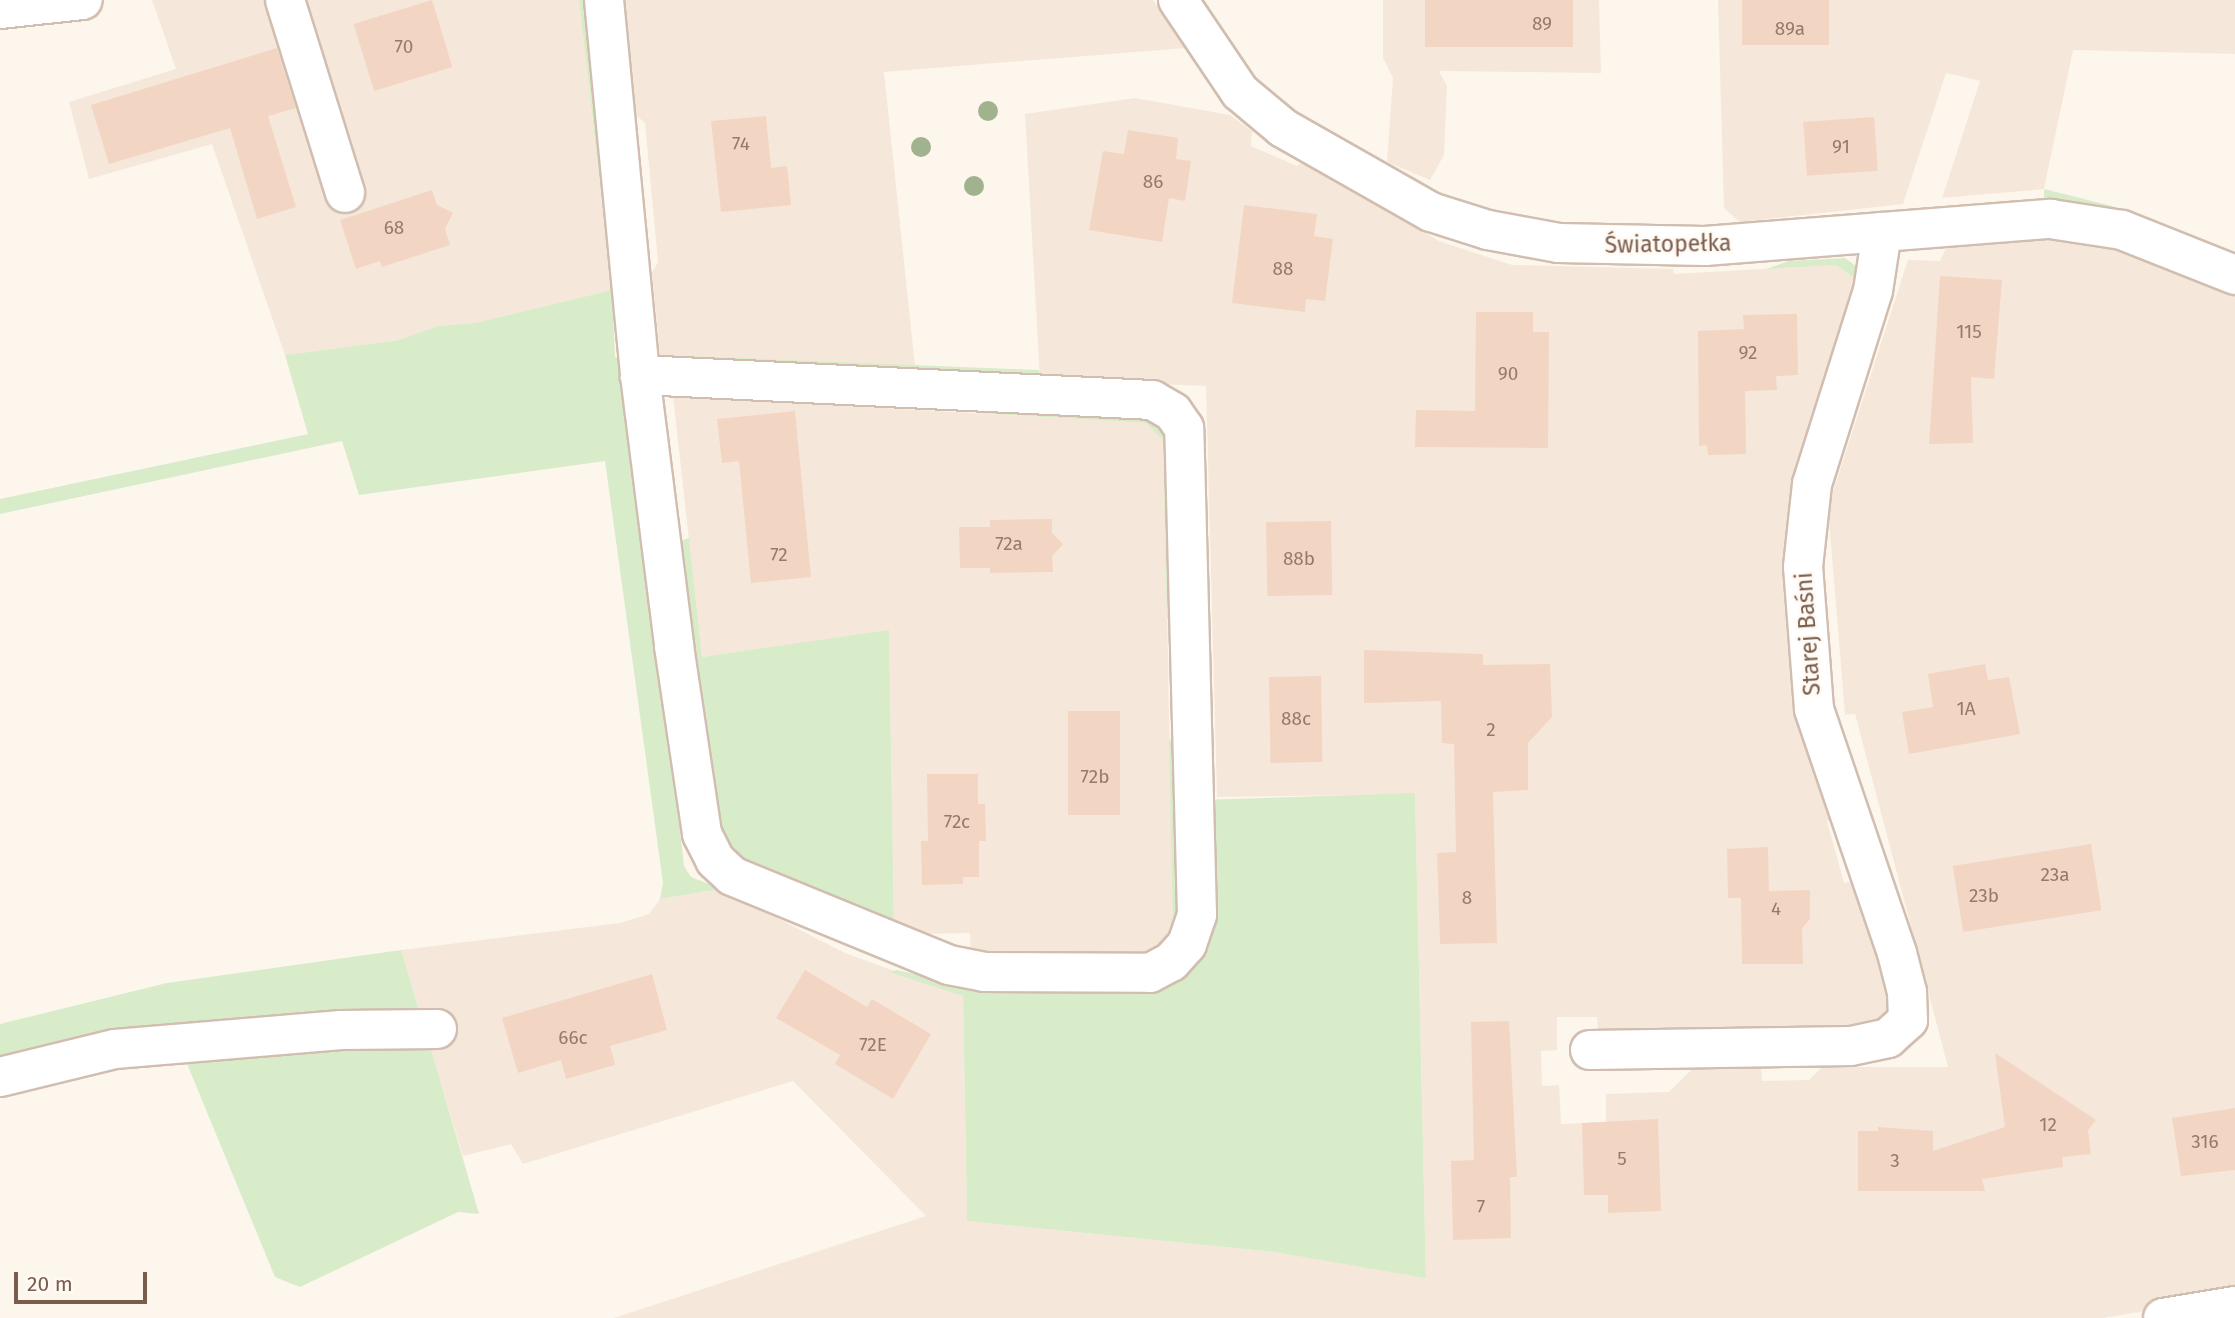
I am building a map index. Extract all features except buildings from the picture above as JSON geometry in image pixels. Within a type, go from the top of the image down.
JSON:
[{"type":"street","points":[[0,9],[83,0]]},
{"type":"street","points":[[285,0],[345,193]]},
{"type":"street","points":[[604,0],[640,374],[702,834],[715,860],[732,876],[949,965],[984,972],[1150,973],[1171,962],[1187,944],[1197,915],[1184,428],[1173,412],[1152,400],[640,374]]},
{"type":"street","name":"Światopełka","points":[[1178,0],[1240,92],[1283,128],[1431,212],[1488,230],[1559,243],[1632,247],[1882,232],[2023,218],[2087,222],[2122,230],[2235,275]]},
{"type":"street","name":"Starej Baśni","points":[[1590,1050],[1851,1046],[1902,1030],[1909,1006],[1900,966],[1854,817],[1814,709],[1802,567],[1812,484],[1873,291],[1882,232]]},
{"type":"street","points":[[0,1077],[115,1049],[341,1030],[437,1030]]},
{"type":"street","points":[[2163,1318],[2235,1306]]},
{"type":"shaded area","points":[[152,0],[579,0],[612,290],[475,323],[437,326],[399,340],[285,355],[212,144],[89,179],[69,102],[176,69]]},
{"type":"shaded area","points":[[624,0],[1153,0],[1186,48],[884,72],[915,366],[660,355],[652,273],[658,262],[645,123],[634,113]]},
{"type":"shaded area","points":[[1383,0],[1599,0],[1601,73],[1439,71],[1447,86],[1444,155],[1430,180],[1387,162],[1393,78],[1383,58]]},
{"type":"shaded area","points":[[1718,0],[2235,0],[2235,54],[2073,50],[2044,189],[1942,198],[1980,81],[1946,73],[1903,204],[1740,222],[1724,208]]},
{"type":"shaded area","points":[[1135,98],[1230,115],[1252,131],[1251,146],[1297,166],[1305,161],[1439,241],[1512,265],[1673,269],[1674,274],[1836,265],[1855,279],[1802,461],[1838,818],[1827,821],[1844,883],[1856,881],[1890,1005],[1875,1028],[1598,1029],[1597,1017],[1557,1017],[1557,1050],[1541,1051],[1542,1086],[1559,1085],[1561,1124],[1606,1122],[1606,1094],[1669,1092],[1692,1069],[1761,1068],[1762,1081],[1809,1080],[1822,1067],[1948,1067],[1855,714],[1845,715],[1828,507],[1908,260],[1940,261],[1946,248],[2047,236],[2118,247],[2235,290],[2235,1296],[2103,1318],[614,1318],[926,1216],[793,1081],[523,1164],[511,1144],[463,1156],[401,950],[620,923],[649,914],[660,899],[721,889],[845,953],[963,996],[967,1221],[1274,1252],[1426,1277],[1415,794],[1217,797],[1206,386],[1040,379],[1025,114]]},
{"type":"shaded area","points":[[673,396],[1147,423],[1164,440],[1173,934],[1156,952],[971,955],[970,933],[921,934],[894,922],[889,631],[702,657]]},
{"type":"green space","points":[[579,0],[588,0],[617,284],[612,290]]},
{"type":"green space","points":[[2044,189],[2112,206],[2235,257],[2044,203]]},
{"type":"green space","points":[[1845,258],[1861,270],[1789,604],[1786,538],[1802,461],[1855,279],[1836,265],[1766,269],[1789,261]]},
{"type":"green space","points":[[612,290],[615,357],[628,363],[684,866],[691,877],[721,889],[660,899],[663,883],[605,461],[359,495],[342,441],[0,514],[0,499],[308,434],[285,355],[399,340],[437,326],[475,323]]},
{"type":"green space","points":[[660,355],[1039,370],[1040,379],[684,363]]},
{"type":"green space","points":[[971,406],[1152,415],[1169,439],[1173,616],[1167,619],[1163,440],[1146,423],[977,413]]},
{"type":"green space","points":[[689,538],[702,657],[889,630],[894,922],[756,872],[722,846],[674,543]]},
{"type":"green space","points":[[1169,738],[1178,753],[1183,867],[1182,920],[1177,937],[1158,955],[1141,960],[1001,961],[996,955],[1156,952],[1173,934]]},
{"type":"green space","points":[[1415,793],[1426,1278],[1274,1252],[967,1221],[963,996],[889,972],[897,970],[969,987],[1175,975],[1199,800]]},
{"type":"green space","points":[[401,950],[421,1017],[0,1067],[0,1024],[167,983]]},
{"type":"green space","points":[[429,1042],[479,1214],[458,1212],[300,1287],[275,1277],[183,1054]]}]
